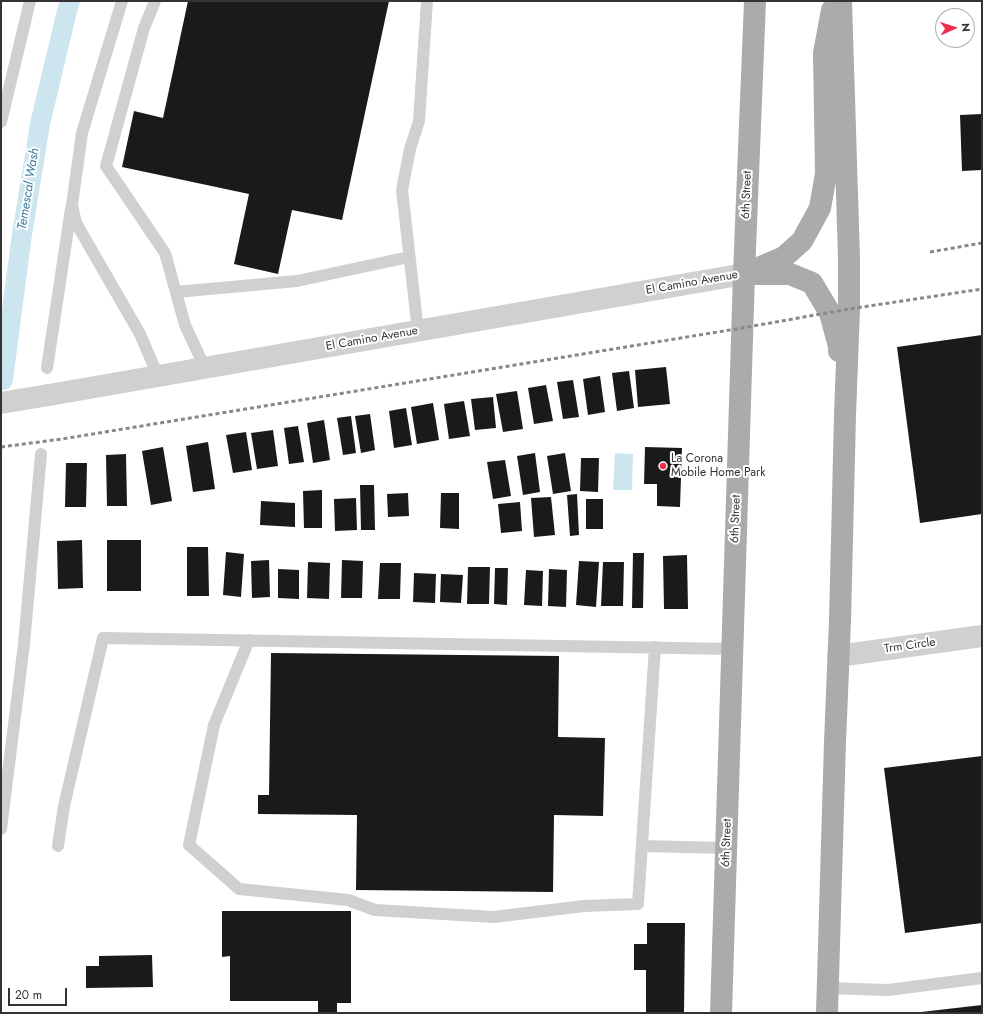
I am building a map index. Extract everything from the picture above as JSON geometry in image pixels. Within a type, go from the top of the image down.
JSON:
[{"type":"main road","name":"6th Street","points":[[721,1013],[744,274],[755,1]]},
{"type":"main road","points":[[744,274],[784,257],[802,241],[820,208],[826,174],[824,52],[834,1]]},
{"type":"main road","points":[[827,1013],[834,750],[849,309],[849,258],[841,1]]},
{"type":"main road","points":[[744,274],[790,274],[812,283],[830,313],[839,346],[845,415]]},
{"type":"street","name":"El Camino Avenue","points":[[1,403],[744,274]]},
{"type":"street","name":"Trm Circle","points":[[838,656],[982,636]]},
{"type":"lane","points":[[1,122],[30,1]]},
{"type":"lane","points":[[47,368],[82,133],[122,1]]},
{"type":"lane","points":[[154,1],[144,28],[106,166],[165,253],[185,325],[205,368]]},
{"type":"lane","points":[[418,331],[402,190],[410,149],[419,121],[427,1]]},
{"type":"lane","points":[[72,204],[76,223],[140,334],[158,376]]},
{"type":"lane","points":[[176,292],[297,281],[409,257]]},
{"type":"lane","points":[[1,829],[24,644],[41,454]]},
{"type":"lane","points":[[58,846],[64,806],[103,638],[733,649]]},
{"type":"lane","points":[[250,640],[214,725],[189,845],[239,889],[348,900],[375,910],[494,917],[584,906],[638,904],[655,647]]},
{"type":"lane","points":[[642,846],[726,848]]},
{"type":"lane","points":[[828,988],[888,990],[982,978]]},
{"type":"water","points":[[615,453],[633,454],[632,490],[613,490]]},
{"type":"building","points":[[188,1],[389,1],[342,220],[292,210],[278,274],[234,264],[249,194],[122,167],[134,111],[163,118]]},
{"type":"building","points":[[982,114],[982,170],[962,171],[960,115]]},
{"type":"building","points":[[982,335],[982,514],[920,523],[897,347]]},
{"type":"building","points":[[666,367],[670,404],[638,407],[635,370]]},
{"type":"building","points":[[629,371],[634,408],[617,411],[612,373]]},
{"type":"building","points":[[600,376],[605,412],[588,415],[583,379]]},
{"type":"building","points":[[573,380],[579,417],[563,419],[557,382]]},
{"type":"building","points":[[546,385],[553,421],[534,424],[528,388]]},
{"type":"building","points":[[517,391],[523,429],[503,432],[496,394]]},
{"type":"building","points":[[493,397],[496,428],[475,430],[471,399]]},
{"type":"building","points":[[464,401],[470,436],[449,439],[444,404]]},
{"type":"building","points":[[433,403],[439,440],[417,444],[411,407]]},
{"type":"building","points":[[406,408],[412,445],[394,448],[389,411]]},
{"type":"building","points":[[370,414],[375,450],[361,453],[355,416]]},
{"type":"building","points":[[351,416],[356,453],[343,455],[337,418]]},
{"type":"building","points":[[324,420],[330,460],[313,463],[307,423]]},
{"type":"building","points":[[298,426],[304,462],[289,464],[284,428]]},
{"type":"building","points":[[273,430],[278,466],[257,469],[251,433]]},
{"type":"building","points":[[246,432],[252,470],[233,473],[226,435]]},
{"type":"building","points":[[208,442],[215,489],[193,492],[186,446]]},
{"type":"building","points":[[163,447],[172,501],[151,505],[142,451]]},
{"type":"building","name":"La Corona Mobile Home Park","points":[[645,447],[682,448],[680,507],[657,506],[657,484],[644,484]]},
{"type":"building","points":[[535,453],[540,492],[523,495],[517,456]]},
{"type":"building","points":[[565,453],[571,491],[553,494],[547,456]]},
{"type":"building","points":[[126,454],[127,506],[107,506],[106,455]]},
{"type":"building","points":[[581,458],[599,458],[598,492],[580,491]]},
{"type":"building","points":[[505,460],[511,496],[493,499],[487,462]]},
{"type":"building","points":[[66,463],[87,463],[86,507],[65,507]]},
{"type":"building","points":[[360,485],[374,485],[375,530],[361,530]]},
{"type":"building","points":[[322,490],[322,528],[304,528],[303,491]]},
{"type":"building","points":[[408,493],[409,516],[388,517],[387,494]]},
{"type":"building","points":[[441,493],[459,493],[459,529],[440,528]]},
{"type":"building","points":[[577,494],[579,535],[570,536],[567,495]]},
{"type":"building","points":[[551,497],[555,535],[534,537],[531,498]]},
{"type":"building","points":[[356,498],[357,530],[335,531],[334,499]]},
{"type":"building","points":[[586,499],[603,499],[603,529],[586,529]]},
{"type":"building","points":[[261,501],[295,503],[295,527],[260,525]]},
{"type":"building","points":[[520,502],[522,531],[501,533],[498,504]]},
{"type":"building","points":[[82,540],[83,588],[58,589],[57,541]]},
{"type":"building","points":[[107,540],[141,540],[141,591],[107,591]]},
{"type":"building","points":[[187,547],[208,547],[209,596],[187,596]]},
{"type":"building","points":[[226,552],[244,554],[241,597],[223,595]]},
{"type":"building","points":[[633,553],[644,553],[643,608],[632,608]]},
{"type":"building","points":[[687,555],[688,609],[664,609],[663,556]]},
{"type":"building","points":[[269,560],[270,597],[252,598],[251,561]]},
{"type":"building","points":[[342,560],[363,561],[362,598],[341,598]]},
{"type":"building","points":[[579,561],[599,562],[596,607],[576,605]]},
{"type":"building","points":[[308,562],[330,563],[329,599],[307,598]]},
{"type":"building","points":[[603,562],[624,562],[623,606],[601,606]]},
{"type":"building","points":[[380,563],[401,563],[400,599],[378,599]]},
{"type":"building","points":[[468,567],[490,567],[489,604],[467,604]]},
{"type":"building","points":[[495,568],[508,568],[507,605],[494,604]]},
{"type":"building","points":[[278,569],[299,570],[299,599],[278,598]]},
{"type":"building","points":[[549,569],[567,570],[566,607],[548,606]]},
{"type":"building","points":[[526,570],[543,571],[542,606],[524,605]]},
{"type":"building","points":[[414,573],[436,574],[435,603],[413,602]]},
{"type":"building","points":[[441,574],[463,575],[461,603],[440,602]]},
{"type":"building","points":[[271,653],[559,656],[558,737],[605,738],[603,816],[554,815],[553,892],[356,890],[357,815],[258,814],[258,795],[269,795]]},
{"type":"building","points":[[982,756],[982,923],[905,933],[884,768]]},
{"type":"building","points":[[222,911],[351,911],[351,1003],[337,1003],[337,1013],[318,1013],[318,1001],[230,1001],[230,956],[222,957]]},
{"type":"building","points":[[647,923],[685,923],[684,1013],[646,1013],[646,970],[634,970],[634,944],[647,944]]},
{"type":"building","points":[[152,955],[153,987],[86,988],[86,966],[99,966],[99,956]]},
{"type":"building","points":[[982,1005],[982,1013],[921,1013],[921,1012]]},
{"type":"waterway","name":"Temescal Wash","points":[[3,380],[21,241],[40,124],[70,1]]},
{"type":"railway","points":[[930,252],[982,243]]},
{"type":"railway","points":[[1,447],[62,439],[742,328],[849,309],[982,289]]},
{"type":"place","name":"La Corona Mobile Home Park","points":[[663,466]]}]
